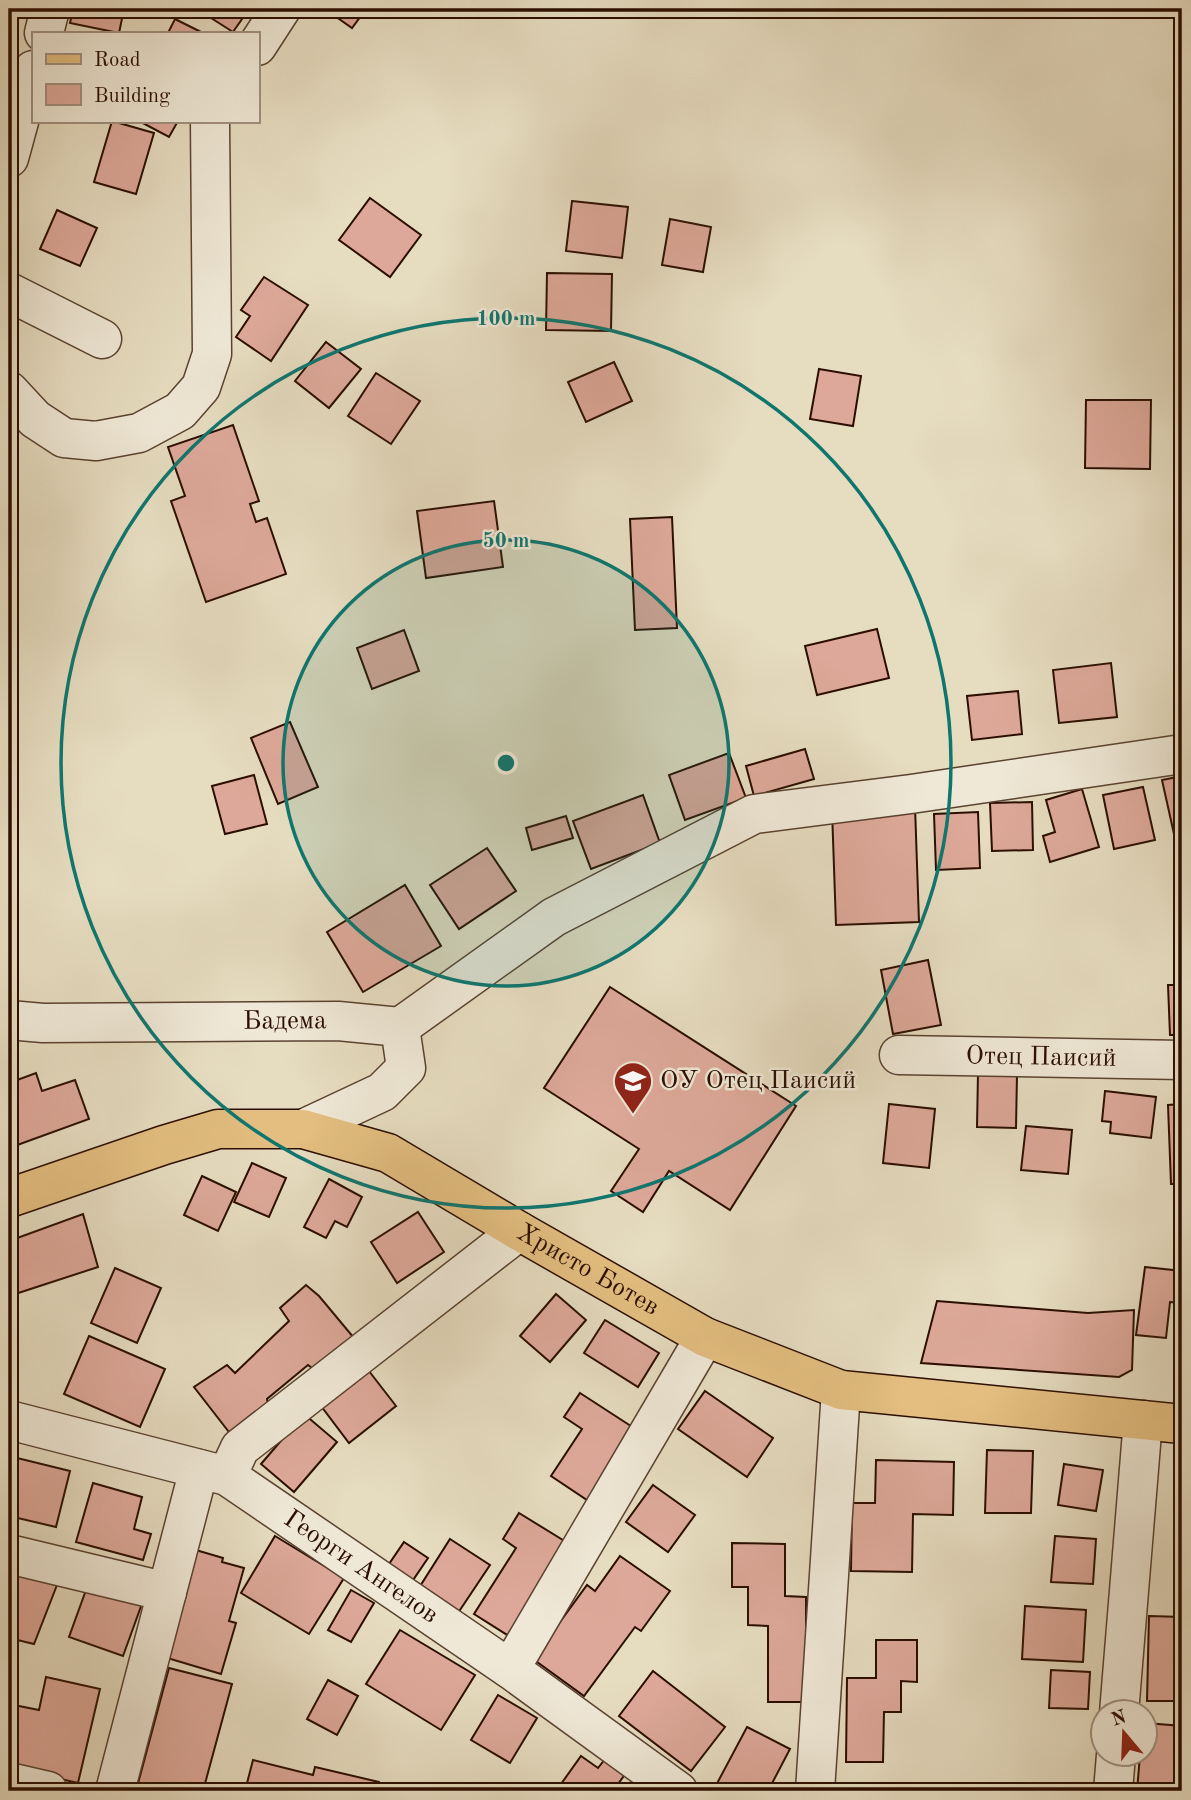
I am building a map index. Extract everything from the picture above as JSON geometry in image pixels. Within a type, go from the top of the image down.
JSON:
[{"type":"main road","name":"Христо Ботев","points":[[9,1198],[218,1129],[303,1129],[387,1153],[705,1337],[841,1390],[1182,1424]]},
{"type":"street","points":[[44,32],[50,9]]},
{"type":"street","points":[[259,43],[281,9]]},
{"type":"street","points":[[9,158],[32,74]]},
{"type":"street","points":[[9,391],[35,419],[64,438],[96,441],[139,433],[180,411],[201,387],[212,354],[210,122]]},
{"type":"street","points":[[9,292],[102,339]]},
{"type":"street","points":[[303,1129],[382,1092],[406,1068],[400,1027],[554,917],[754,814],[1182,754]]},
{"type":"street","name":"Бадема","points":[[9,1020],[43,1023],[338,1021],[400,1027]]},
{"type":"street","name":"Отец Паисий","points":[[899,1055],[1182,1060]]},
{"type":"street","points":[[115,1791],[167,1592],[213,1472],[240,1448],[520,1231]]},
{"type":"street","points":[[510,1669],[705,1337]]},
{"type":"street","points":[[815,1791],[841,1390]]},
{"type":"street","name":"Георги Ангелов","points":[[9,1420],[213,1472],[510,1669],[665,1787]]},
{"type":"street","points":[[1120,1699],[1143,1420]]},
{"type":"street","points":[[9,1555],[167,1592]]},
{"type":"street","points":[[1113,1791],[1115,1769]]},
{"type":"street","points":[[9,1782],[48,1791]]},
{"type":"building","points":[[73,9],[124,9],[119,32],[70,23]]},
{"type":"building","points":[[197,9],[249,9],[233,32]]},
{"type":"building","points":[[325,9],[366,9],[352,28]]},
{"type":"building","points":[[175,19],[201,32],[168,32]]},
{"type":"building","points":[[112,122],[154,133],[136,194],[94,182]]},
{"type":"building","points":[[141,122],[177,122],[169,137]]},
{"type":"building","points":[[370,198],[421,235],[390,277],[339,240]]},
{"type":"building","points":[[572,201],[628,207],[622,258],[566,251]]},
{"type":"building","points":[[57,210],[97,228],[80,266],[40,249]]},
{"type":"building","points":[[670,219],[711,227],[703,272],[662,265]]},
{"type":"building","points":[[547,273],[612,274],[611,331],[546,330]]},
{"type":"building","points":[[264,277],[308,305],[271,361],[236,337],[250,316],[241,310]]},
{"type":"building","points":[[326,342],[361,369],[329,408],[295,381]]},
{"type":"building","points":[[614,362],[632,401],[586,422],[568,382]]},
{"type":"building","points":[[819,369],[861,376],[853,426],[810,419]]},
{"type":"building","points":[[376,373],[420,401],[391,444],[348,416]]},
{"type":"building","points":[[1086,400],[1151,400],[1150,469],[1085,468]]},
{"type":"building","points":[[233,425],[259,501],[250,504],[256,522],[267,518],[286,574],[206,602],[171,501],[185,496],[168,447]]},
{"type":"building","points":[[494,501],[503,567],[426,578],[417,511]]},
{"type":"building","points":[[672,517],[677,628],[635,630],[630,519]]},
{"type":"building","points":[[877,629],[889,678],[817,695],[805,646]]},
{"type":"building","points":[[404,630],[419,671],[372,689],[357,648]]},
{"type":"building","points":[[1111,663],[1117,717],[1059,723],[1053,670]]},
{"type":"building","points":[[1018,691],[1022,734],[972,740],[967,696]]},
{"type":"building","points":[[290,722],[318,787],[278,804],[251,738]]},
{"type":"building","points":[[805,749],[814,779],[754,796],[746,766]]},
{"type":"building","points":[[729,753],[746,798],[685,820],[669,775]]},
{"type":"building","points":[[254,775],[267,824],[225,834],[212,786]]},
{"type":"building","points":[[1182,776],[1182,842],[1176,843],[1162,780]]},
{"type":"building","points":[[1143,787],[1155,840],[1114,849],[1103,795]]},
{"type":"building","points":[[1082,789],[1099,847],[1050,862],[1043,836],[1055,832],[1046,800]]},
{"type":"building","points":[[643,795],[660,843],[591,869],[573,821]]},
{"type":"building","points":[[1032,802],[1033,850],[992,851],[990,803]]},
{"type":"building","points":[[915,806],[919,922],[836,925],[832,810]]},
{"type":"building","points":[[978,812],[980,868],[936,870],[934,814]]},
{"type":"building","points":[[566,816],[573,838],[532,850],[526,828]]},
{"type":"building","points":[[487,848],[516,891],[459,929],[430,885]]},
{"type":"building","points":[[405,885],[441,946],[363,992],[327,932]]},
{"type":"building","points":[[928,960],[941,1025],[893,1034],[881,970]]},
{"type":"building","points":[[1168,985],[1182,985],[1182,1035],[1170,1035]]},
{"type":"building","points":[[610,987],[796,1106],[730,1210],[669,1171],[643,1212],[611,1191],[639,1149],[544,1088]]},
{"type":"building","points":[[36,1073],[42,1091],[75,1080],[89,1119],[9,1148],[9,1083]]},
{"type":"building","points":[[978,1073],[1017,1074],[1016,1128],[977,1127]]},
{"type":"building","points":[[1105,1091],[1156,1097],[1151,1138],[1110,1133],[1111,1122],[1102,1121]]},
{"type":"building","points":[[889,1104],[935,1109],[929,1168],[883,1163]]},
{"type":"building","points":[[1182,1104],[1182,1184],[1171,1184],[1168,1105]]},
{"type":"building","points":[[1026,1126],[1072,1130],[1068,1174],[1021,1170]]},
{"type":"building","points":[[252,1163],[286,1178],[269,1217],[234,1202]]},
{"type":"building","points":[[202,1176],[236,1192],[218,1231],[184,1215]]},
{"type":"building","points":[[329,1179],[362,1197],[347,1227],[335,1221],[326,1238],[304,1227]]},
{"type":"building","points":[[418,1212],[444,1252],[397,1283],[371,1242]]},
{"type":"building","points":[[83,1214],[98,1267],[9,1296],[9,1241]]},
{"type":"building","points":[[1145,1267],[1182,1271],[1182,1303],[1170,1302],[1166,1338],[1136,1335]]},
{"type":"building","points":[[115,1268],[161,1288],[137,1343],[91,1323]]},
{"type":"building","points":[[306,1285],[319,1296],[354,1338],[317,1372],[308,1365],[267,1399],[269,1410],[232,1436],[194,1387],[227,1365],[235,1373],[289,1321],[280,1308]]},
{"type":"building","points":[[556,1294],[586,1320],[550,1362],[520,1336]]},
{"type":"building","points":[[937,1301],[1088,1313],[1134,1310],[1132,1370],[1119,1377],[921,1363]]},
{"type":"building","points":[[605,1320],[659,1353],[638,1387],[584,1353]]},
{"type":"building","points":[[89,1336],[165,1369],[140,1427],[64,1394]]},
{"type":"building","points":[[362,1362],[396,1406],[349,1443],[315,1398]]},
{"type":"building","points":[[705,1391],[773,1438],[747,1477],[678,1429]]},
{"type":"building","points":[[580,1393],[637,1430],[590,1502],[551,1476],[582,1429],[564,1417]]},
{"type":"building","points":[[304,1414],[337,1442],[294,1492],[261,1464]]},
{"type":"building","points":[[987,1450],[1033,1451],[1031,1513],[985,1513]]},
{"type":"building","points":[[9,1456],[70,1471],[56,1527],[9,1516]]},
{"type":"building","points":[[876,1460],[954,1462],[953,1515],[913,1514],[912,1572],[851,1571],[852,1503],[875,1503]]},
{"type":"building","points":[[1064,1464],[1103,1470],[1096,1511],[1058,1505]]},
{"type":"building","points":[[93,1483],[142,1497],[134,1529],[151,1534],[143,1560],[76,1542]]},
{"type":"building","points":[[653,1485],[695,1515],[668,1552],[626,1522]]},
{"type":"building","points":[[519,1513],[571,1545],[512,1638],[474,1614],[516,1548],[503,1539]]},
{"type":"building","points":[[275,1536],[344,1578],[309,1634],[241,1593]]},
{"type":"building","points":[[1055,1536],[1096,1539],[1093,1584],[1051,1582]]},
{"type":"building","points":[[450,1539],[490,1565],[456,1616],[417,1591]]},
{"type":"building","points":[[404,1542],[428,1558],[411,1583],[387,1567]]},
{"type":"building","points":[[732,1543],[785,1544],[785,1596],[806,1597],[806,1702],[768,1702],[768,1626],[748,1625],[748,1587],[732,1587]]},
{"type":"building","points":[[189,1548],[223,1558],[222,1562],[244,1568],[229,1621],[236,1623],[221,1674],[164,1657]]},
{"type":"building","points":[[620,1556],[670,1591],[641,1631],[635,1627],[584,1696],[533,1659],[587,1585],[595,1591]]},
{"type":"building","points":[[9,1573],[57,1585],[34,1644],[9,1638]]},
{"type":"building","points":[[90,1579],[144,1598],[123,1656],[69,1637]]},
{"type":"building","points":[[351,1590],[374,1603],[351,1642],[328,1630]]},
{"type":"building","points":[[1025,1606],[1086,1610],[1083,1662],[1022,1659]]},
{"type":"building","points":[[1149,1616],[1182,1617],[1182,1701],[1147,1699]]},
{"type":"building","points":[[400,1630],[475,1675],[441,1730],[366,1684]]},
{"type":"building","points":[[876,1640],[917,1640],[917,1682],[901,1681],[901,1712],[884,1712],[883,1762],[846,1762],[847,1678],[876,1678]]},
{"type":"building","points":[[169,1668],[232,1684],[203,1791],[136,1791]]},
{"type":"building","points":[[1051,1670],[1090,1672],[1088,1709],[1049,1708]]},
{"type":"building","points":[[653,1671],[725,1727],[691,1771],[619,1716]]},
{"type":"building","points":[[46,1677],[100,1689],[78,1783],[9,1767],[9,1704],[39,1710]]},
{"type":"building","points":[[328,1680],[358,1696],[337,1735],[307,1719]]},
{"type":"building","points":[[498,1695],[537,1718],[510,1763],[471,1740]]},
{"type":"building","points":[[1160,1724],[1182,1726],[1182,1791],[1137,1791],[1139,1769],[1160,1769]]},
{"type":"building","points":[[747,1727],[790,1749],[768,1791],[713,1791]]},
{"type":"building","points":[[581,1756],[598,1768],[606,1758],[626,1773],[613,1791],[556,1791]]},
{"type":"building","points":[[253,1760],[313,1775],[315,1767],[379,1782],[377,1791],[245,1791]]},
{"type":"building","points":[[844,1788],[897,1791],[844,1791]]},
{"type":"place","name":"ОУ Отец Паисий","points":[[633,1115]]}]
